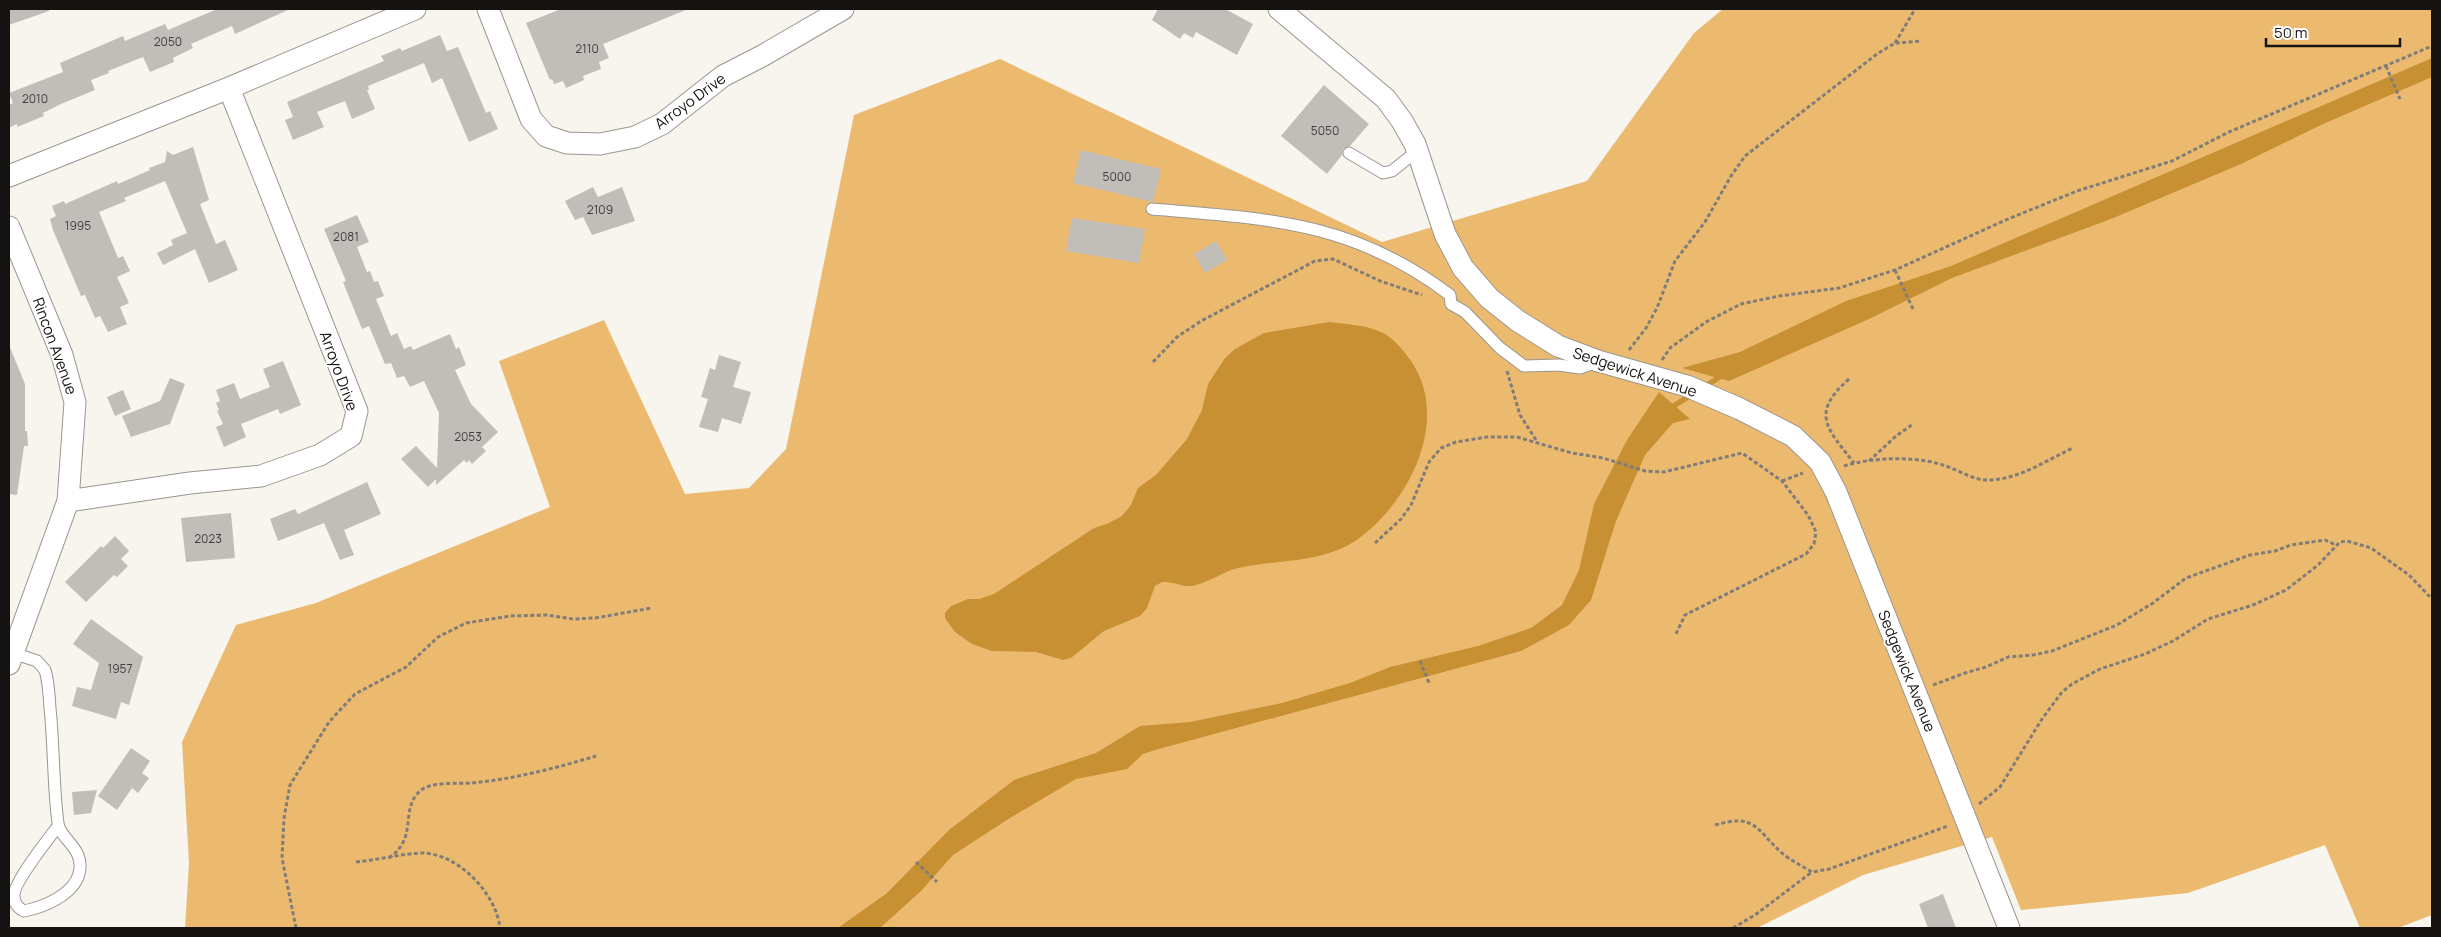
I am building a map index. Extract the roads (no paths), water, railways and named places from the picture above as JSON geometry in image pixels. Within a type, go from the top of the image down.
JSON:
[{"type":"street","points":[[9,176],[229,88],[415,9]]},
{"type":"street","name":"Arroyo Drive","points":[[488,9],[531,119],[546,136],[567,143],[600,144],[635,137],[662,124],[723,76],[762,56],[843,9]]},
{"type":"street","name":"Sedgewick Avenue","points":[[1279,9],[1386,99],[1402,121],[1417,151],[1445,234],[1464,268],[1489,298],[1518,321],[1558,346],[1607,364],[1695,390],[1740,409],[1793,436],[1820,462],[1836,492],[2009,928]]},
{"type":"street","name":"Arroyo Drive","points":[[68,500],[190,483],[261,476],[320,456],[351,436],[357,411],[229,88]]},
{"type":"street","name":"Rincon Avenue","points":[[9,227],[62,354],[75,402],[68,500]]},
{"type":"street","points":[[11,658],[68,500]]},
{"type":"lane","points":[[1349,153],[1383,173],[1392,171],[1417,151]]},
{"type":"lane","points":[[1152,209],[1271,219],[1324,230],[1377,249],[1422,273],[1450,295],[1451,304],[1465,312],[1500,348],[1524,366],[1559,365],[1580,368],[1607,364]]},
{"type":"lane","points":[[11,658],[38,661],[45,670],[55,755],[58,826],[77,854],[80,864],[76,882],[62,895],[24,911],[16,903],[14,889],[58,826]]},
{"type":"waterway","points":[[1703,388],[1724,374]]},
{"type":"waterway","points":[[1670,411],[1675,405],[1693,394]]}]
